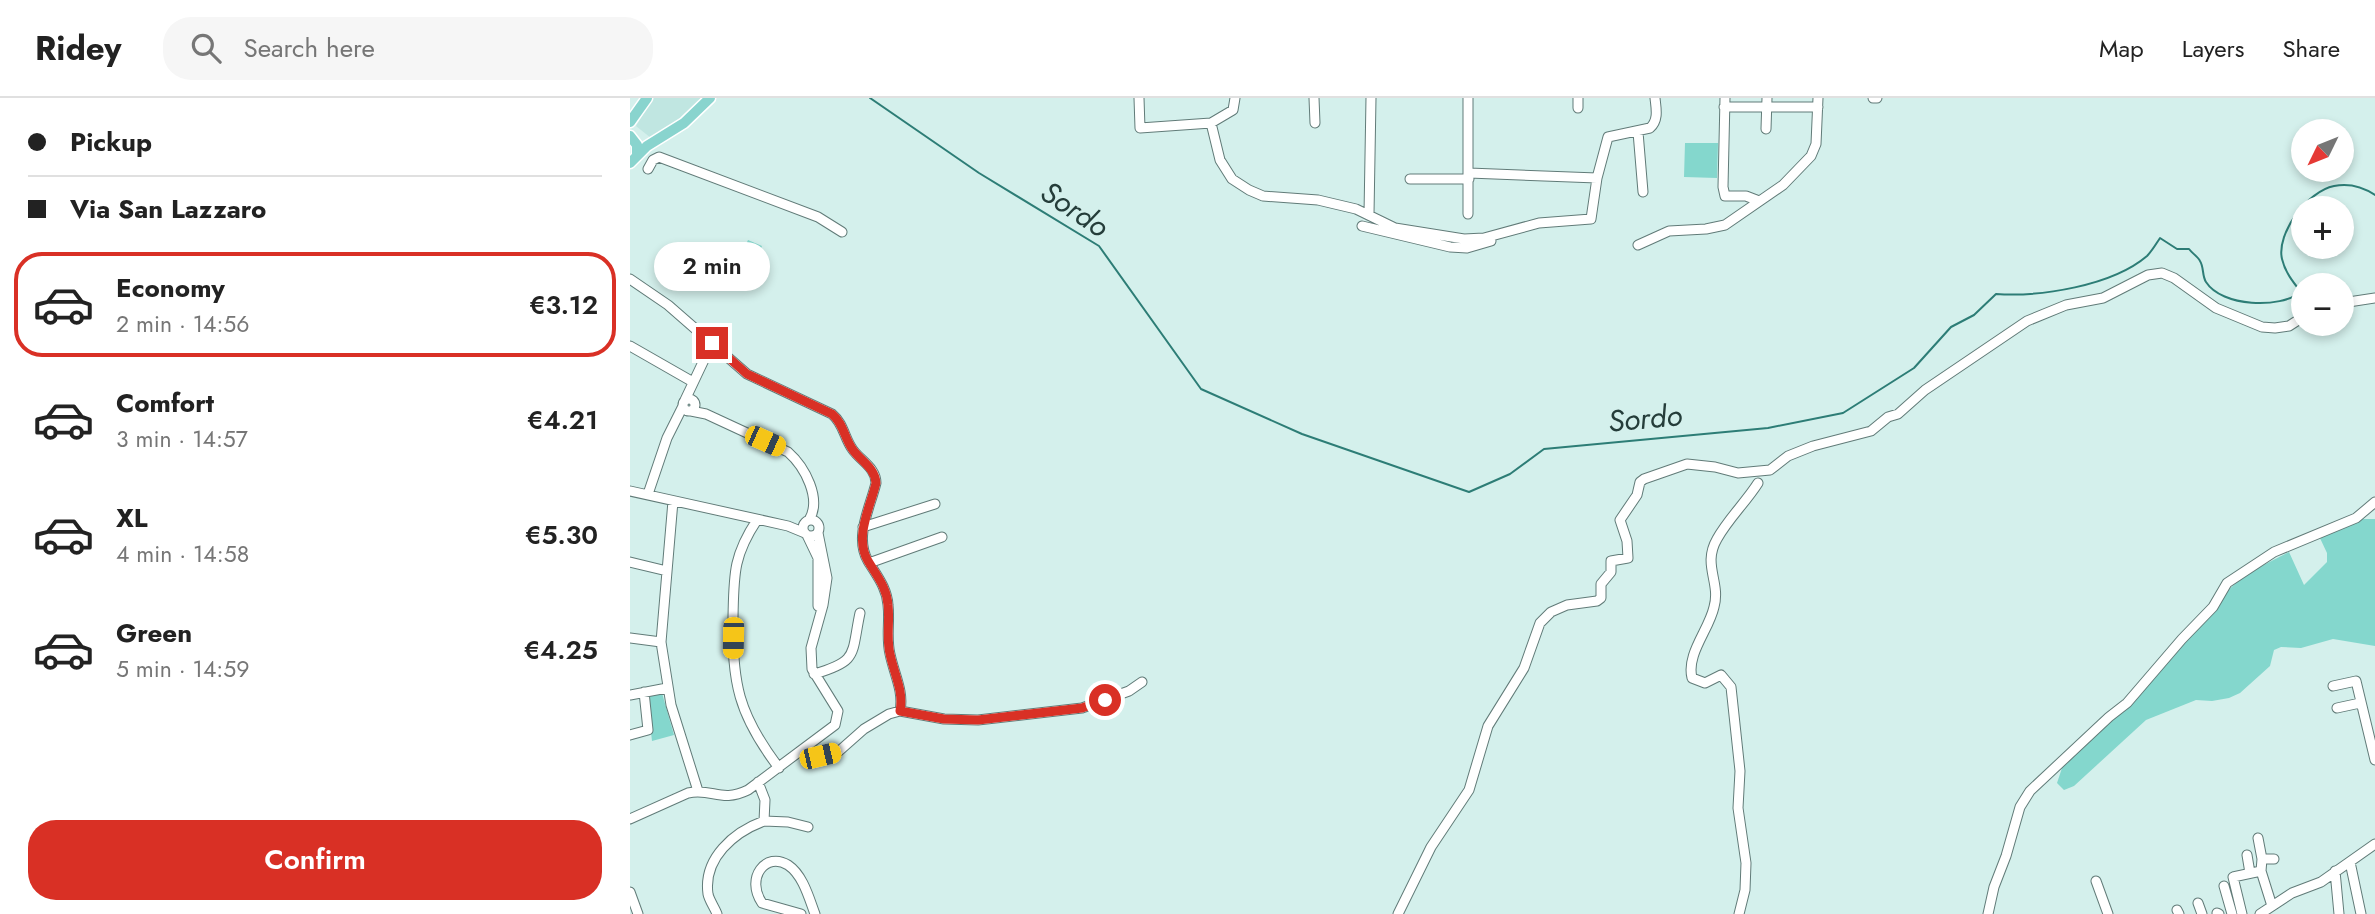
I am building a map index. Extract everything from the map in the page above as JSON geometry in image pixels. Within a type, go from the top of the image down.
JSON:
[{"type":"main road","points":[[630,122],[647,98]]},
{"type":"main road","points":[[634,159],[647,146],[684,123],[710,98]]},
{"type":"main road","points":[[630,136],[637,145],[634,159]]},
{"type":"street","points":[[1139,98],[1140,128],[1211,123],[1233,110],[1235,98]]},
{"type":"street","points":[[1314,98],[1315,123]]},
{"type":"street","points":[[1369,214],[1371,98]]},
{"type":"street","points":[[1468,98],[1468,214]]},
{"type":"street","points":[[1211,123],[1220,160],[1232,179],[1249,190],[1263,195],[1299,197],[1342,206],[1369,214],[1395,228],[1464,239],[1504,233],[1539,223],[1591,219],[1597,178],[1608,137],[1638,132],[1655,124],[1655,98]]},
{"type":"street","points":[[1638,245],[1669,231],[1725,225],[1783,185],[1811,156],[1816,144],[1818,102],[1724,103],[1723,187],[1726,196],[1759,201]]},
{"type":"street","points":[[1766,129],[1767,103]]},
{"type":"street","points":[[1638,132],[1643,192]]},
{"type":"street","points":[[648,169],[653,160],[659,157],[818,217],[842,232]]},
{"type":"street","points":[[1410,179],[1469,176],[1597,178]]},
{"type":"street","points":[[1362,226],[1450,247],[1467,248],[1499,239],[1504,233]]},
{"type":"street","points":[[1398,914],[1431,847],[1469,790],[1488,726],[1524,668],[1540,623],[1551,612],[1567,605],[1598,601],[1601,598],[1601,584],[1611,572],[1611,561],[1628,558],[1628,541],[1620,520],[1644,479],[1688,464],[1738,473],[1770,470],[1788,456],[1871,430],[1888,417],[1898,414],[1925,390],[2026,321],[2066,305],[2103,298],[2148,275],[2162,273],[2174,278],[2216,308],[2262,327],[2291,325]]},
{"type":"street","points":[[630,279],[668,305],[747,374],[832,414],[839,420],[853,450],[876,477],[863,527],[864,550],[880,579],[888,605],[888,645],[902,695],[900,711]]},
{"type":"street","points":[[2354,301],[2375,298]]},
{"type":"street","points":[[648,494],[675,421],[688,405],[693,382],[712,343]]},
{"type":"street","points":[[630,346],[682,373],[693,382]]},
{"type":"street","points":[[688,405],[788,452],[797,462],[812,492],[814,510],[803,526],[818,558],[819,615]]},
{"type":"street","points":[[1739,914],[1745,890],[1746,863],[1738,808],[1740,771],[1731,687],[1721,675],[1705,682],[1692,678],[1690,670],[1701,634],[1710,620],[1715,604],[1716,590],[1710,563],[1714,544],[1758,483]]},
{"type":"street","points":[[630,491],[788,526],[812,536],[818,533]]},
{"type":"street","points":[[673,501],[661,642],[667,688],[698,791]]},
{"type":"street","points":[[1988,914],[2020,807],[2030,791],[2127,703],[2213,607],[2227,583],[2274,552],[2356,518],[2375,502]]},
{"type":"street","points":[[863,527],[935,504]]},
{"type":"street","points":[[757,520],[738,552],[734,574],[733,660],[736,684],[747,716],[761,745],[779,768]]},
{"type":"street","points":[[630,819],[679,796],[698,791],[723,797],[734,796],[779,768],[835,725],[838,711],[812,669],[811,648],[823,605],[827,578],[819,527],[817,522],[807,521],[788,526]]},
{"type":"street","points":[[869,563],[942,537]]},
{"type":"street","points":[[630,562],[667,570]]},
{"type":"street","points":[[814,674],[840,667],[852,654],[860,613]]},
{"type":"street","points":[[630,638],[661,642]]},
{"type":"street","points":[[2333,686],[2356,681],[2375,760]]},
{"type":"street","points":[[800,752],[820,756],[838,752],[864,729],[889,714],[900,711],[944,719],[978,720],[1082,708],[1129,691],[1142,682]]},
{"type":"street","points":[[630,695],[667,688]]},
{"type":"street","points":[[630,734],[648,730],[643,692]]},
{"type":"street","points":[[2337,708],[2360,703]]},
{"type":"street","points":[[758,782],[765,800],[764,821]]},
{"type":"street","points":[[717,914],[708,895],[711,867],[724,844],[746,828],[764,821],[788,822],[808,827]]},
{"type":"street","points":[[2258,838],[2261,871],[2272,906]]},
{"type":"street","points":[[2260,914],[2292,893],[2317,884],[2375,844]]},
{"type":"street","points":[[2247,855],[2250,873]]},
{"type":"street","points":[[2262,859],[2274,859]]},
{"type":"street","points":[[801,914],[762,903],[754,885],[756,875],[764,866],[775,861],[787,864],[799,876],[815,914]]},
{"type":"street","points":[[2350,862],[2361,914]]},
{"type":"street","points":[[2242,914],[2233,877],[2261,871]]},
{"type":"street","points":[[2335,871],[2339,914]]},
{"type":"street","points":[[2096,881],[2108,914]]},
{"type":"street","points":[[2224,886],[2232,914]]},
{"type":"street","points":[[630,892],[638,914]]},
{"type":"street","points":[[2198,903],[2202,914]]},
{"type":"shaded area","points":[[653,98],[703,98],[682,120],[651,138],[636,126]]},
{"type":"shaded area","points":[[1685,143],[1718,143],[1717,178],[1684,177]]},
{"type":"shaded area","points":[[748,240],[762,246],[747,279],[733,272]]},
{"type":"shaded area","points":[[2358,519],[2375,519],[2375,646],[2333,639],[2301,648],[2281,647],[2274,650],[2270,666],[2240,693],[2212,701],[2196,700],[2146,720],[2074,786],[2064,790],[2057,783],[2062,768],[2110,720],[2225,593],[2246,574],[2289,552],[2304,585],[2327,562],[2327,553],[2319,536]]},
{"type":"shaded area","points":[[662,693],[674,735],[652,741],[647,697]]},
{"type":"waterway","name":"Sordo","points":[[870,98],[979,173],[1099,246],[1201,389],[1302,434],[1469,492],[1510,474],[1544,449],[1768,428],[1843,413],[1914,368],[1951,327],[1974,315],[1996,294],[2033,294],[2095,282],[2115,275],[2147,256],[2160,238],[2177,249],[2189,249],[2201,263],[2206,282],[2225,296],[2252,303],[2280,301],[2301,292],[2285,268],[2281,249],[2289,226],[2305,204],[2334,186],[2356,186],[2375,195]]},
{"type":"route","points":[[712,343],[747,374],[762,383],[832,414],[839,420],[853,450],[872,469],[876,483],[863,527],[864,550],[885,590],[888,605],[888,645],[902,695],[900,711],[944,719],[978,720],[1082,708],[1105,700]]}]
